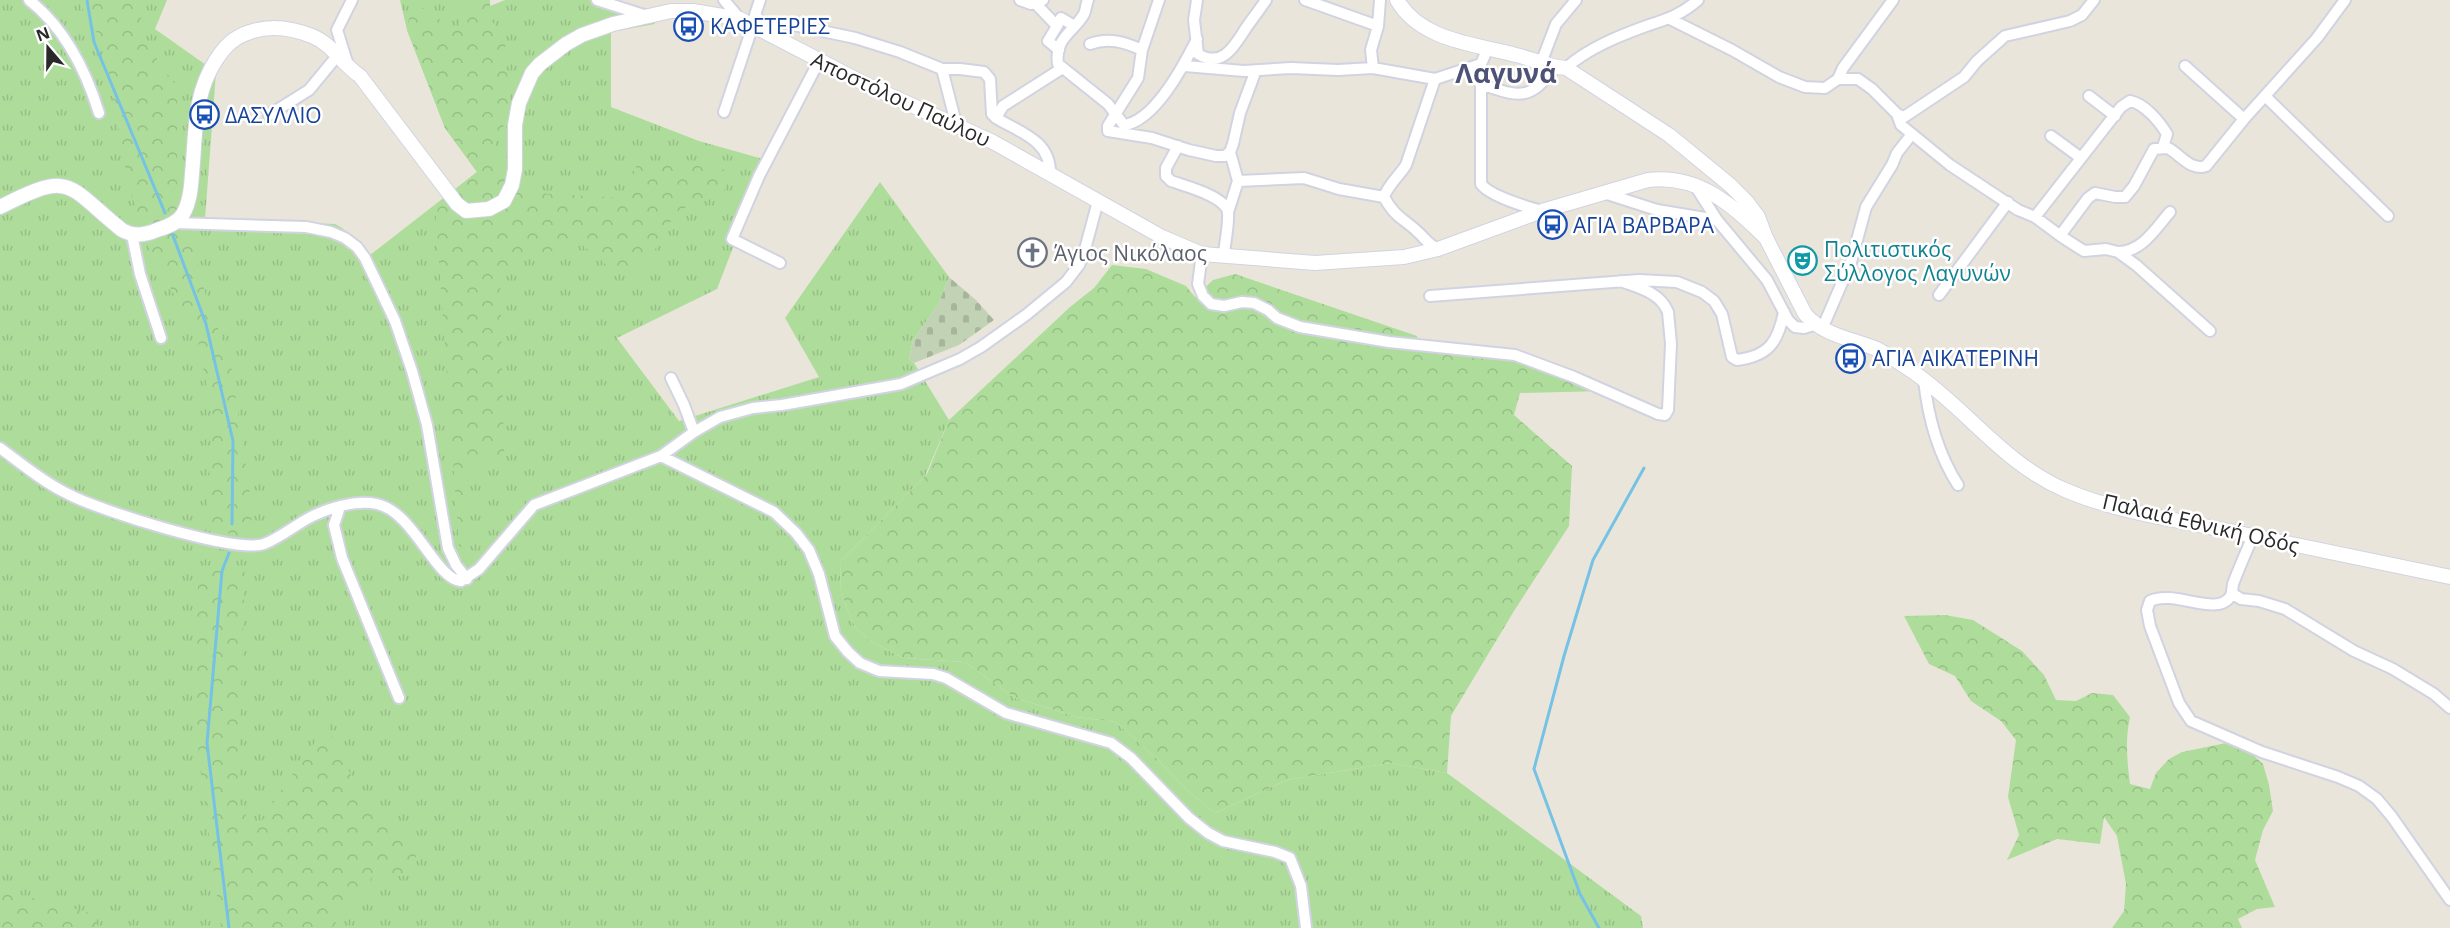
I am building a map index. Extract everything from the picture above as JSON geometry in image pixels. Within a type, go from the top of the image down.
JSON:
[{"type":"street","points":[[29,0],[62,34],[74,53],[99,113]]},
{"type":"street","points":[[348,68],[337,30],[352,0]]},
{"type":"street","points":[[597,0],[647,15]]},
{"type":"street","points":[[724,0],[757,26],[789,24],[855,38],[900,52],[942,69],[984,72],[990,79],[992,114],[1036,140],[1046,156],[1050,174]]},
{"type":"street","points":[[724,112],[757,26],[755,15],[760,0]]},
{"type":"street","points":[[1020,0],[1040,2],[1057,26]]},
{"type":"street","points":[[1088,0],[1084,14],[1063,39],[1057,59],[1061,69],[1088,86],[1116,112],[1120,123],[1124,125],[1138,119],[1166,91],[1185,66],[1197,39]]},
{"type":"street","points":[[1159,0],[1142,50],[1138,78],[1108,126],[1108,131],[1152,138],[1216,156],[1225,156],[1230,152]]},
{"type":"street","points":[[1197,0],[1194,20],[1198,54],[1203,57],[1223,56],[1232,51]]},
{"type":"street","points":[[1226,69],[1232,51],[1266,0]]},
{"type":"street","points":[[1305,0],[1378,26]]},
{"type":"street","points":[[1373,68],[1371,50],[1378,26],[1380,0]]},
{"type":"street","points":[[1397,0],[1409,17],[1423,26],[1486,50],[1513,54],[1560,68],[1669,135],[1730,185],[1758,217],[1766,238],[1805,314],[1818,327]]},
{"type":"street","points":[[1541,63],[1556,24],[1576,0]]},
{"type":"street","points":[[1480,84],[1517,95],[1529,93],[1560,68],[1576,59],[1648,26],[1670,19],[1687,10],[1698,0]]},
{"type":"street","points":[[1670,19],[1799,85],[1813,89],[1825,88],[1838,79],[1843,68],[1893,0]]},
{"type":"street","points":[[1838,79],[1858,79],[1872,89],[1897,114],[1904,117],[1964,77],[1977,61],[2005,36],[2070,21],[2082,15],[2094,0]]},
{"type":"street","points":[[2062,237],[2062,233],[2088,198],[2095,193],[2125,197],[2134,186],[2154,149],[2163,147],[2174,151],[2192,166],[2200,168],[2211,162],[2244,119],[2317,39],[2345,0]]},
{"type":"street","name":"Αποστόλου Παύλου","points":[[175,223],[183,215],[190,192],[197,107],[201,87],[208,72],[226,46],[245,33],[277,28],[298,31],[326,43],[348,68],[360,76],[452,199],[466,211],[483,211],[498,206],[504,201],[512,185],[515,169],[515,125],[523,90],[532,73],[552,53],[582,35],[671,10],[757,26],[819,61],[993,142],[1162,237],[1202,254],[1315,263],[1404,257],[1438,249],[1542,211],[1648,180],[1665,178],[1694,183],[1743,216],[1766,238]]},
{"type":"street","points":[[1059,50],[1048,41],[1061,18],[1074,26]]},
{"type":"street","points":[[1090,44],[1103,39],[1128,44],[1142,50]]},
{"type":"street","points":[[1486,50],[1480,64],[1481,184],[1485,189],[1514,203],[1542,211]]},
{"type":"street","points":[[268,115],[309,90],[337,56]]},
{"type":"street","points":[[780,263],[732,239],[764,166],[819,61]]},
{"type":"street","points":[[1185,66],[1256,70],[1373,68],[1435,79],[1480,64]]},
{"type":"street","points":[[2185,66],[2244,119]]},
{"type":"street","points":[[942,69],[957,127]]},
{"type":"street","points":[[996,118],[1003,106],[1061,69]]},
{"type":"street","points":[[1224,255],[1228,212],[1238,181],[1230,152],[1256,70]]},
{"type":"street","points":[[1435,79],[1406,165],[1398,178],[1387,188],[1384,197],[1393,213],[1419,233],[1429,245],[1438,249]]},
{"type":"street","points":[[2089,96],[2115,116]]},
{"type":"street","points":[[2265,96],[2388,216]]},
{"type":"street","points":[[2035,217],[2121,107],[2130,101],[2137,102],[2160,122],[2167,134],[2163,147]]},
{"type":"street","points":[[1897,114],[1901,125],[1964,175],[2035,217],[2084,251],[2106,249],[2129,252],[2139,247],[2170,212]]},
{"type":"street","points":[[1818,327],[1851,262],[1866,207],[1897,153],[1912,134]]},
{"type":"street","points":[[2051,136],[2081,159]]},
{"type":"street","points":[[1178,146],[1166,168],[1166,176],[1171,181],[1216,197],[1225,205],[1228,212]]},
{"type":"street","points":[[1238,181],[1305,178],[1339,189],[1384,197]]},
{"type":"street","points":[[1694,183],[1717,220],[1767,280],[1795,327],[1818,327]]},
{"type":"street","points":[[0,207],[42,187],[62,185],[78,192],[119,227],[132,235],[153,232],[175,223],[306,227],[331,232],[357,247],[365,258],[404,345],[427,425],[448,548],[456,565],[467,579]]},
{"type":"street","points":[[1604,193],[1657,210],[1717,220]]},
{"type":"street","points":[[0,448],[69,495],[213,542],[253,547],[264,544],[309,518],[340,507],[367,503],[387,507],[397,513],[416,534],[449,579],[461,581],[479,569],[534,505],[598,478],[661,456],[693,432],[720,417],[753,408],[901,384],[960,359],[1026,315],[1066,282],[1079,265],[1084,253],[1098,201]]},
{"type":"street","points":[[1940,295],[2008,202]]},
{"type":"street","points":[[132,235],[140,274],[161,338]]},
{"type":"street","points":[[2118,252],[2136,265],[2210,331]]},
{"type":"street","points":[[1202,254],[1198,284],[1203,296],[1210,304],[1224,306],[1242,302],[1254,303],[1277,318],[1300,327],[1389,342],[1515,355],[1665,415],[1668,410],[1671,362],[1668,312],[1655,294],[1621,281]]},
{"type":"street","points":[[1430,296],[1621,281],[1677,282],[1702,292],[1714,301],[1722,314],[1732,357],[1737,360],[1759,355],[1769,347],[1779,333],[1784,312]]},
{"type":"street","name":"Παλαιά Εθνική Οδός","points":[[1818,327],[1878,350],[1924,380],[1998,447],[2032,471],[2065,490],[2118,509],[2450,578]]},
{"type":"street","points":[[671,378],[684,405],[693,432]]},
{"type":"street","points":[[1924,380],[1928,411],[1948,470],[1958,486]]},
{"type":"street","points":[[661,456],[774,513],[796,533],[809,550],[819,574],[835,636],[860,663],[879,671],[939,676],[1006,712],[1111,742],[1131,758],[1189,818],[1208,833],[1222,841],[1275,852],[1290,858],[1301,886],[1306,928]]},
{"type":"street","points":[[340,507],[334,525],[339,549],[399,698]]},
{"type":"street","points":[[2253,536],[2234,583],[2233,594],[2227,601],[2214,605],[2158,597],[2150,602],[2147,610],[2150,626],[2169,681],[2185,712],[2191,721],[2208,730],[2262,752],[2359,786],[2377,799],[2392,817],[2450,900]]},
{"type":"street","points":[[2233,594],[2241,599],[2259,601],[2285,609],[2354,651],[2393,669],[2434,694],[2450,708]]},
{"type":"green space","points":[[0,0],[167,0],[155,29],[216,72],[205,219],[335,224],[345,230],[370,255],[477,172],[445,128],[407,30],[400,0],[488,0],[490,6],[505,0],[615,0],[648,9],[655,24],[611,32],[611,107],[699,141],[767,160],[717,289],[617,338],[679,421],[819,377],[785,318],[880,182],[949,277],[938,305],[913,340],[909,359],[914,363],[949,420],[925,476],[840,562],[841,593],[855,627],[869,640],[903,658],[965,662],[1015,698],[1077,717],[1116,722],[1189,792],[1215,813],[1287,780],[1390,763],[1447,773],[1641,916],[1643,928],[0,928]]},
{"type":"green space","points":[[77,0],[145,0],[138,32],[177,87],[177,187],[204,289],[231,365],[253,513],[247,538],[207,528],[212,413],[197,336],[149,249],[128,184],[104,44]]},
{"type":"green space","points":[[473,0],[490,0],[490,18],[505,40],[510,111],[492,151],[515,192],[626,198],[637,164],[661,161],[727,170],[726,189],[676,212],[647,264],[618,274],[581,244],[540,254],[500,271],[504,453],[469,465],[460,560],[435,205],[477,172],[445,128],[407,30],[412,1],[456,30]]},
{"type":"green space","points":[[1112,265],[1146,269],[1186,286],[1195,297],[1213,280],[1235,274],[1417,336],[1419,350],[1516,360],[1604,391],[1520,393],[1514,415],[1572,466],[1569,526],[1514,611],[1451,716],[1447,773],[1390,763],[1287,780],[1215,813],[1189,792],[1116,722],[1077,717],[1015,698],[965,662],[903,658],[869,640],[855,627],[841,593],[840,562],[927,474],[949,420],[1070,307],[1094,288]]},
{"type":"green space","points":[[949,277],[976,300],[994,320],[959,345],[914,363],[909,359],[913,340],[938,305]]},
{"type":"green space","points":[[199,566],[245,566],[238,798],[254,834],[327,725],[365,804],[416,846],[416,876],[374,875],[332,928],[221,928],[192,700]]},
{"type":"green space","points":[[1945,615],[1973,620],[2022,651],[2044,675],[2056,700],[2076,701],[2092,693],[2113,695],[2130,717],[2127,750],[2130,784],[2150,789],[2156,773],[2169,759],[2182,752],[2231,742],[2252,754],[2263,764],[2273,811],[2263,830],[2255,860],[2275,907],[2257,909],[2238,919],[2242,928],[2112,928],[2124,911],[2126,884],[2117,836],[2104,817],[2100,844],[2057,839],[2007,860],[2019,835],[2008,797],[2016,740],[2001,721],[1971,701],[1955,676],[1929,664],[1904,616]]},
{"type":"green space","points":[[0,890],[95,914],[98,928],[0,928]]},
{"type":"waterway","points":[[87,0],[94,42],[165,213]]},
{"type":"waterway","points":[[172,233],[206,324],[233,441],[232,524]]},
{"type":"waterway","points":[[1599,928],[1580,894],[1534,769],[1564,656],[1593,560],[1644,468]]},
{"type":"waterway","points":[[229,553],[222,571],[207,743],[229,928]]},
{"type":"place","name":"ΚΑΦΕΤΕΡΙΕΣ","points":[[689,26]]},
{"type":"place","name":"ΔΑΣΥΛΛΙΟ","points":[[204,115]]},
{"type":"place","name":"ΑΓΙΑ ΒΑΡΒΑΡΑ","points":[[1552,225]]},
{"type":"place","name":"Άγιος Νικόλαος","points":[[1033,253]]},
{"type":"place","name":"Πολιτιστικός Σύλλογος Λαγυνών","points":[[1803,261]]},
{"type":"place","name":"ΑΓΙΑ ΑΙΚΑΤΕΡΙΝΗ","points":[[1851,358]]},
{"type":"district","name":"Λαγυνά","points":[[1506,72]]}]
